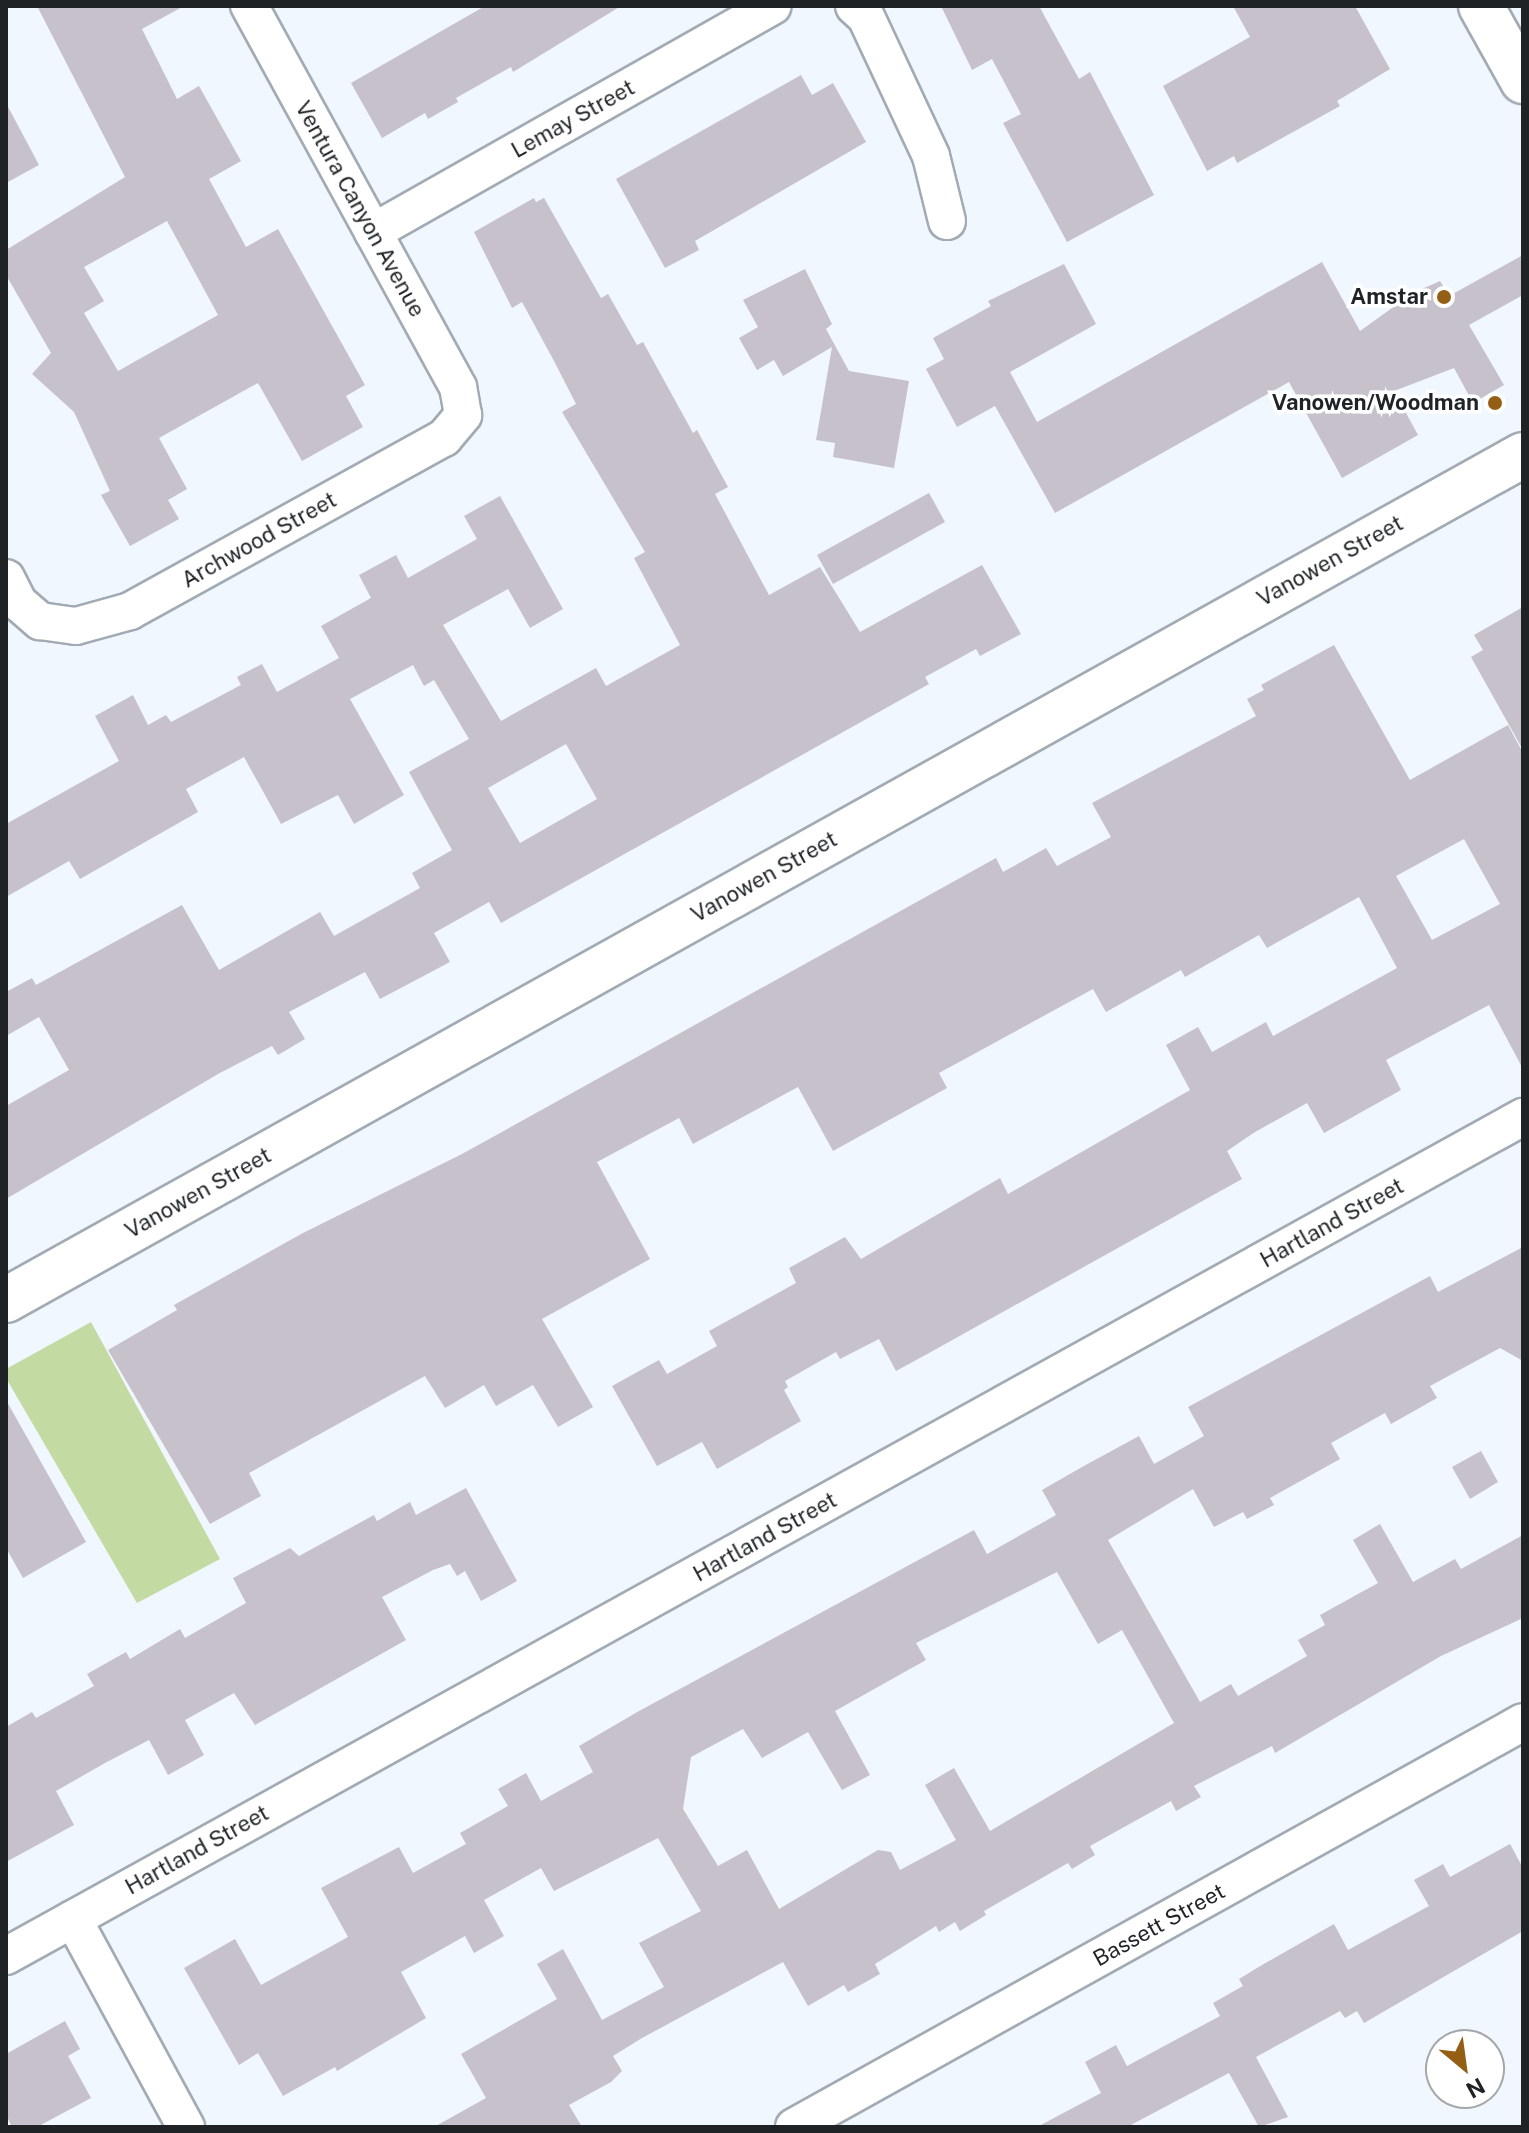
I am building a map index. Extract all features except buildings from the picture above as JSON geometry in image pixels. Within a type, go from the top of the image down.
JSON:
[{"type":"main road","points":[[1481,6],[1523,81]]},
{"type":"main road","name":"Vanowen Street","points":[[6,1300],[1523,455]]},
{"type":"street","name":"Ventura Canyon Avenue","points":[[249,6],[458,387],[463,415]]},
{"type":"street","name":"Lemay Street","points":[[373,232],[773,6]]},
{"type":"street","points":[[854,6],[866,17],[931,156],[947,221]]},
{"type":"street","name":"Archwood Street","points":[[6,578],[19,603],[40,621],[76,626],[130,611],[444,438],[463,415]]},
{"type":"street","name":"Hartland Street","points":[[6,1956],[1523,1117]]},
{"type":"street","name":"Bassett Street","points":[[794,2127],[1523,1722]]},
{"type":"street","points":[[73,1919],[186,2127]]},
{"type":"green space","points":[[91,1322],[220,1559],[137,1603],[6,1378],[6,1369]]},
{"type":"place","name":"Amstar","points":[[1444,297]]},
{"type":"place","name":"Vanowen/Woodman","points":[[1495,403]]}]
